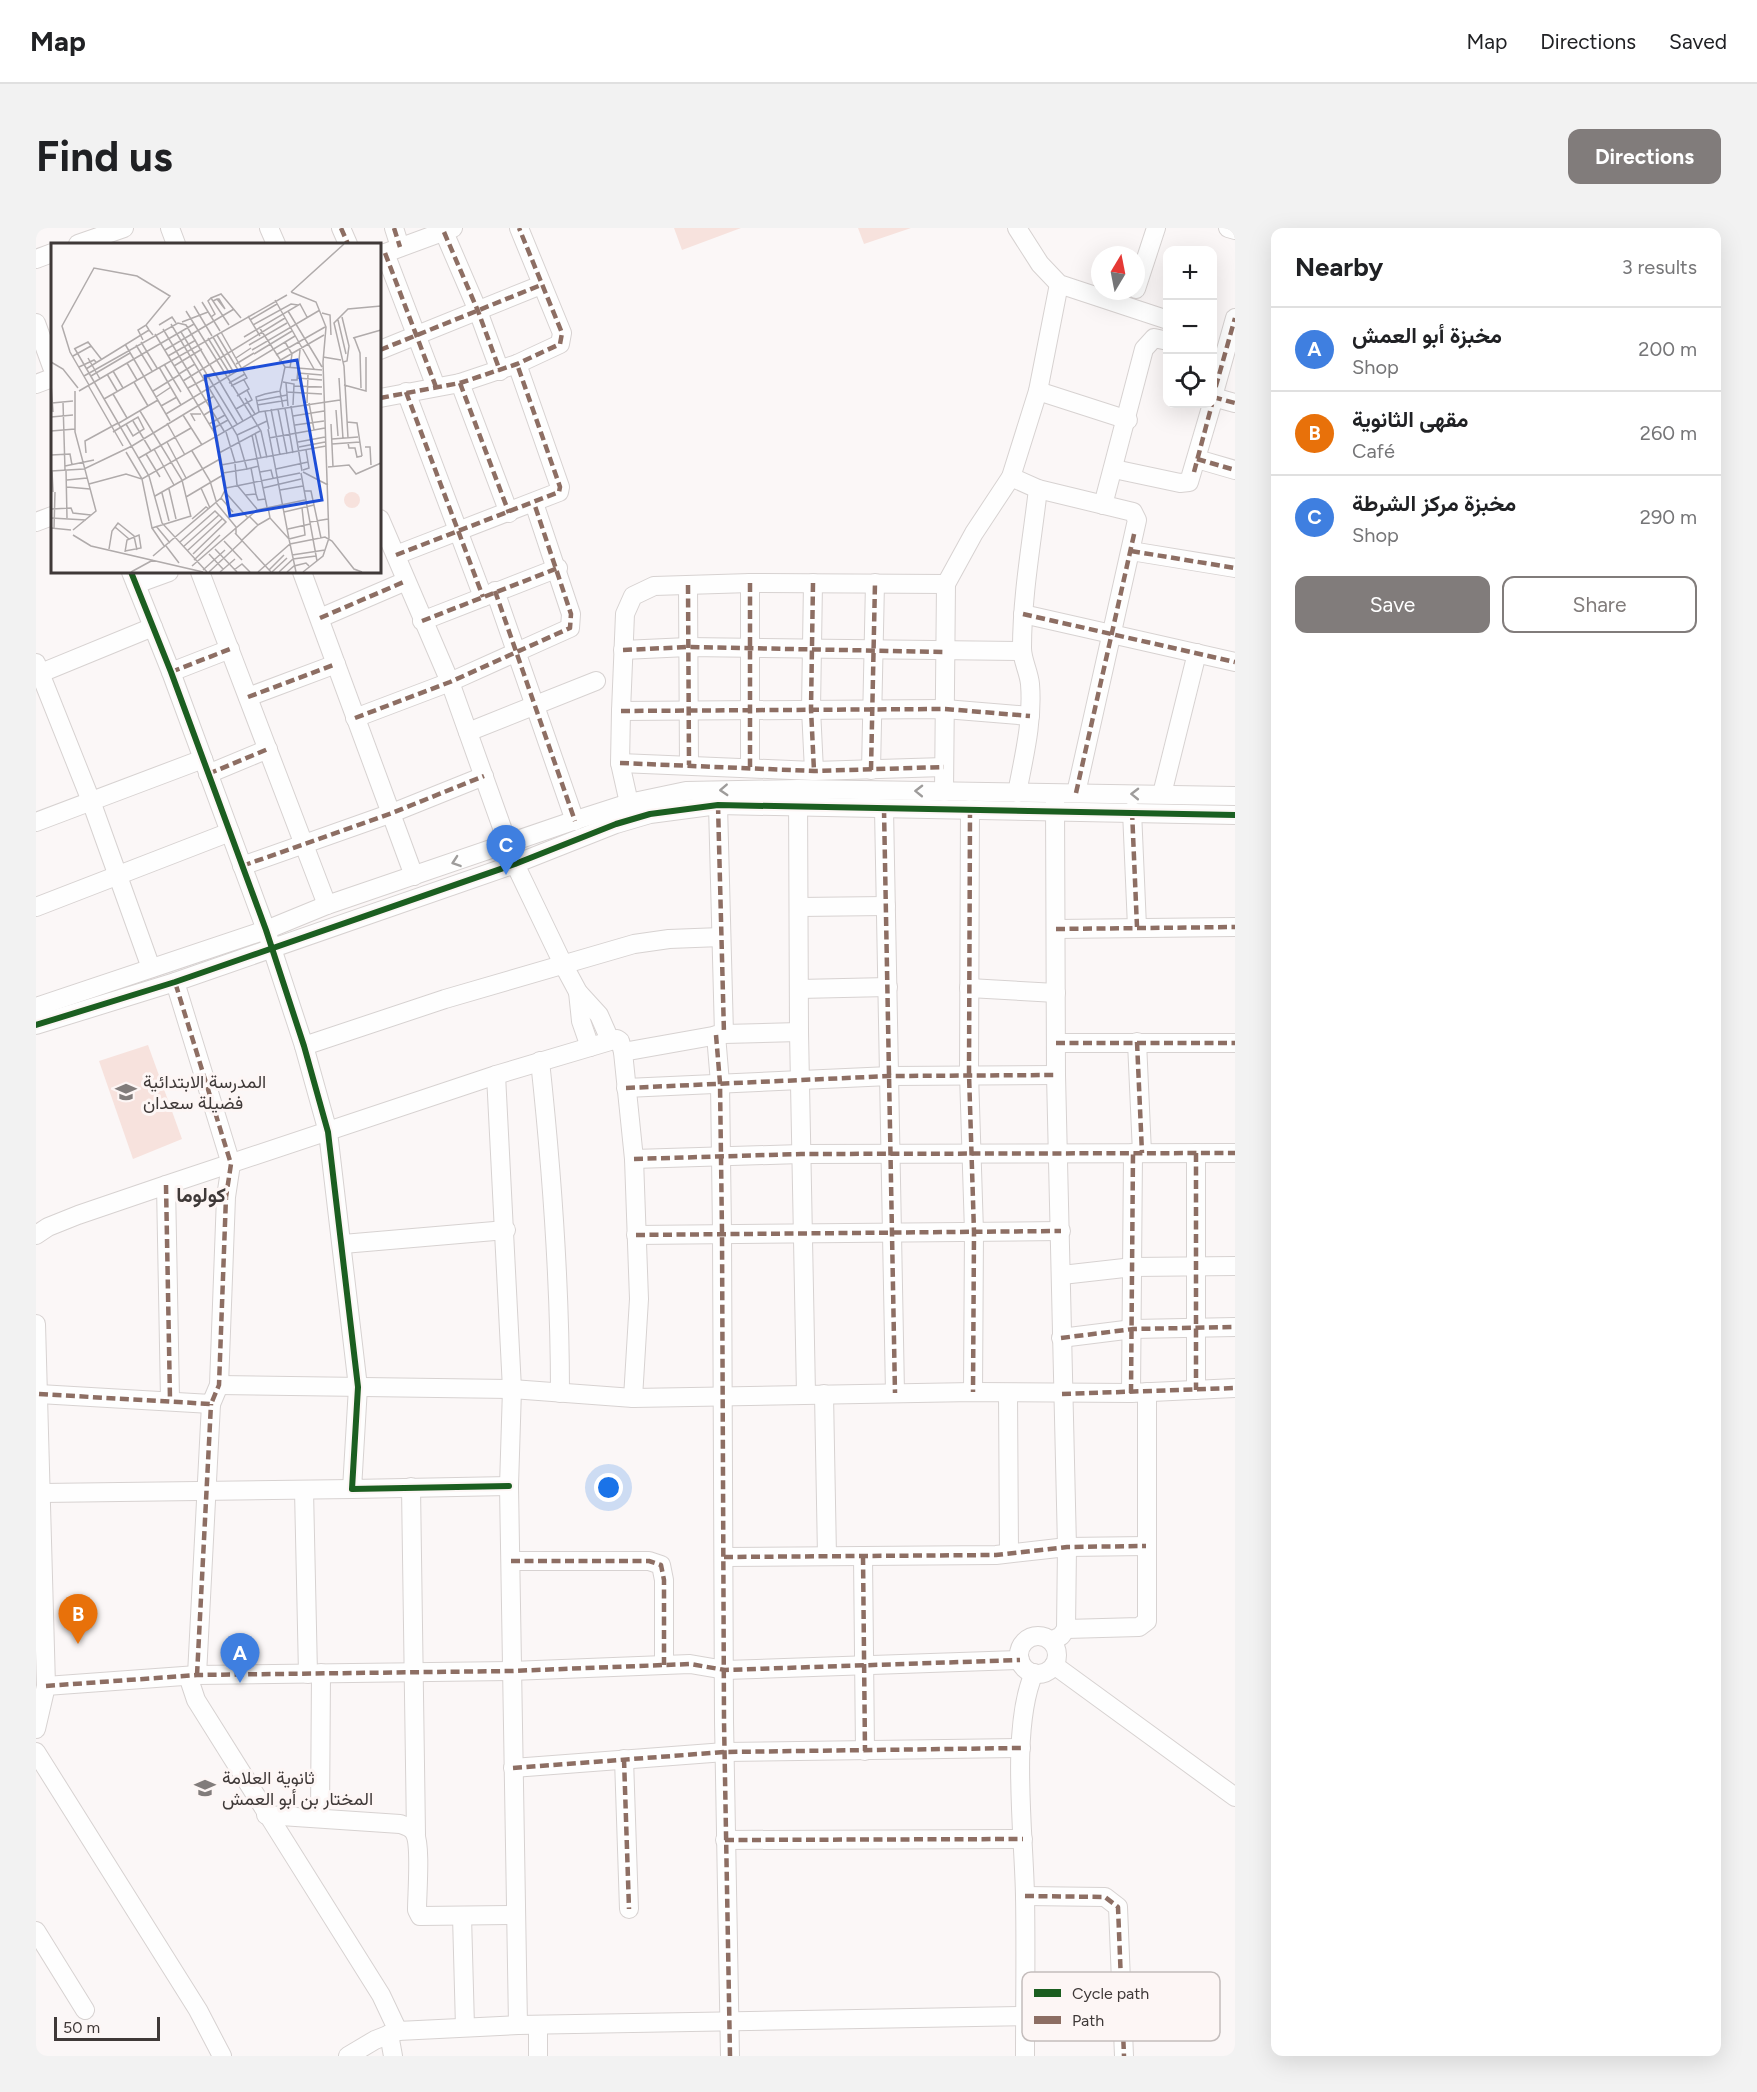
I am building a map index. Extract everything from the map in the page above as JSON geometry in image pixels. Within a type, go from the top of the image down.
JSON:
[{"type":"street","points":[[70,228],[77,243]]},
{"type":"street","points":[[80,243],[124,228]]},
{"type":"street","points":[[170,228],[176,243]]},
{"type":"street","points":[[269,228],[276,243]]},
{"type":"street","points":[[341,228],[348,243]]},
{"type":"street","points":[[394,228],[388,252],[436,387]]},
{"type":"street","points":[[381,398],[460,383],[509,368],[556,348],[563,340],[519,228]]},
{"type":"street","points":[[1017,228],[1040,264],[1059,284],[1163,319]]},
{"type":"street","points":[[1145,262],[1156,228]]},
{"type":"street","points":[[1228,228],[1235,230]]},
{"type":"street","points":[[388,252],[448,230],[478,311],[509,368],[560,487],[559,492],[534,503],[457,534],[396,555]]},
{"type":"street","points":[[36,259],[51,253]]},
{"type":"street","points":[[944,792],[946,585],[974,533],[1011,477],[1038,391],[1059,284]]},
{"type":"street","points":[[381,350],[541,285]]},
{"type":"street","points":[[1129,309],[1132,300]]},
{"type":"street","points":[[1217,375],[1225,336],[1235,318]]},
{"type":"street","points":[[36,323],[51,364]]},
{"type":"street","points":[[1103,505],[1128,420],[1144,349],[1154,338],[1163,340]]},
{"type":"street","points":[[36,384],[51,378]]},
{"type":"street","points":[[460,383],[509,513]]},
{"type":"street","points":[[1038,391],[1128,420]]},
{"type":"street","points":[[406,392],[457,534],[518,652],[575,821]]},
{"type":"street","points":[[1217,401],[1235,404]]},
{"type":"street","points":[[1114,469],[1185,483],[1192,478],[1210,408]]},
{"type":"street","points":[[1197,459],[1235,470]]},
{"type":"street","points":[[1011,477],[1038,489],[1133,512],[1137,516],[1113,634],[1076,793]]},
{"type":"street","points":[[1017,793],[1030,716],[1029,680],[1021,651],[1023,614],[1038,489]]},
{"type":"street","points":[[355,718],[450,682],[570,628],[571,614],[558,568],[534,503]]},
{"type":"street","points":[[36,522],[51,516]]},
{"type":"street","points":[[381,521],[450,682],[515,864],[578,992],[599,1015],[617,1046],[626,1088],[634,1159],[639,1299],[633,1398]]},
{"type":"street","points":[[1131,551],[1235,568]]},
{"type":"street","points":[[422,621],[558,568]]},
{"type":"street","points":[[163,573],[134,578],[171,672],[268,939],[304,1046],[328,1132],[343,1244],[358,1387],[352,1490]]},
{"type":"street","points":[[200,573],[327,905]]},
{"type":"street","points":[[302,573],[414,876]]},
{"type":"street","points":[[320,618],[406,581]]},
{"type":"street","points":[[629,803],[621,763],[621,711],[625,614],[633,596],[654,586],[750,583],[946,585]]},
{"type":"street","points":[[750,583],[750,766]]},
{"type":"street","points":[[813,583],[811,709],[814,771]]},
{"type":"street","points":[[871,770],[875,583]]},
{"type":"street","points":[[688,585],[688,765]]},
{"type":"street","points":[[1023,614],[1235,662]]},
{"type":"street","points":[[151,968],[92,801],[37,670],[153,627]]},
{"type":"street","points":[[623,650],[750,648],[1021,651]]},
{"type":"street","points":[[171,672],[230,649]]},
{"type":"street","points":[[1161,794],[1197,653]]},
{"type":"street","points":[[248,697],[336,664]]},
{"type":"street","points":[[468,732],[596,681]]},
{"type":"street","points":[[621,711],[874,708],[945,709],[1030,716]]},
{"type":"street","points":[[36,822],[92,801],[268,749]]},
{"type":"street","points":[[621,763],[750,766],[814,771],[944,767]]},
{"type":"street","points":[[242,866],[392,813],[484,776]]},
{"type":"street","points":[[37,1018],[175,982],[268,939],[327,905],[629,803],[686,791],[798,798],[884,809],[970,809],[1055,802],[1076,793],[1235,796]]},
{"type":"street","points":[[37,1018],[151,968],[268,939],[515,864],[650,814],[798,798],[944,792],[1017,793],[1055,802],[1132,811],[1235,815]]},
{"type":"street","points":[[798,798],[803,1234],[827,1556]]},
{"type":"street","points":[[1051,1641],[1061,1636],[1066,1629],[1067,1547],[1056,1075],[1055,802]]},
{"type":"street","points":[[718,805],[721,937],[725,1840],[730,2056]]},
{"type":"street","points":[[884,809],[894,1232],[895,1393]]},
{"type":"street","points":[[970,809],[969,1074],[974,1232],[973,1392]]},
{"type":"street","points":[[1132,811],[1137,927]]},
{"type":"street","points":[[36,907],[230,832]]},
{"type":"street","points":[[799,907],[886,906]]},
{"type":"street","points":[[1056,929],[1235,927]]},
{"type":"street","points":[[304,1046],[445,999],[634,944],[721,937]]},
{"type":"street","points":[[175,982],[231,1164],[226,1197],[219,1385],[211,1404],[207,1492],[193,1675],[196,1700],[381,1995],[393,2032],[393,2056]]},
{"type":"street","points":[[799,989],[888,987]]},
{"type":"street","points":[[969,988],[1056,993]]},
{"type":"street","points":[[578,992],[581,1021],[590,1047]]},
{"type":"street","points":[[36,1235],[48,1227],[78,1215],[166,1185],[496,1075],[590,1047],[720,1034],[799,1032]]},
{"type":"street","points":[[1056,1042],[1235,1043]]},
{"type":"street","points":[[1066,1629],[1143,1626],[1148,1617],[1139,1393],[1133,1329],[1137,1042]]},
{"type":"street","points":[[540,1061],[552,1179],[560,1301],[560,1393]]},
{"type":"street","points":[[496,1075],[506,1230],[512,1389],[509,1486],[518,2025]]},
{"type":"street","points":[[626,1088],[890,1076],[1056,1075]]},
{"type":"street","points":[[634,1159],[801,1154],[1235,1152]]},
{"type":"street","points":[[1196,1153],[1196,1390]]},
{"type":"street","points":[[166,1185],[170,1399]]},
{"type":"street","points":[[343,1244],[506,1230]]},
{"type":"street","points":[[636,1235],[722,1232],[803,1234],[1061,1231]]},
{"type":"street","points":[[1062,1275],[1133,1267],[1235,1266]]},
{"type":"street","points":[[36,1324],[42,1493],[39,1523],[46,1686],[36,1729]]},
{"type":"street","points":[[1061,1338],[1133,1329],[1235,1327]]},
{"type":"street","points":[[219,1385],[512,1389],[633,1398],[973,1392],[1139,1393],[1235,1388]]},
{"type":"street","points":[[1008,1393],[1009,1553]]},
{"type":"street","points":[[39,1394],[170,1399],[211,1404]]},
{"type":"street","points":[[42,1493],[509,1486]]},
{"type":"street","points":[[411,1487],[417,1910],[420,1916],[430,1918],[516,1915]]},
{"type":"street","points":[[304,1490],[315,1673],[320,1818]]},
{"type":"street","points":[[724,1557],[1009,1553],[1067,1547],[1146,1546]]},
{"type":"street","points":[[863,1556],[866,1750]]},
{"type":"street","points":[[511,1561],[649,1561],[661,1565],[664,1580],[664,1665]]},
{"type":"street","points":[[1033,1636],[1043,1636],[1051,1641],[1056,1648],[1054,1665],[1042,1673],[1034,1673],[1025,1668],[1020,1660],[1020,1650],[1024,1642],[1033,1636]]},
{"type":"street","points":[[46,1686],[193,1675],[511,1671],[690,1664],[725,1670],[865,1663],[1020,1660]]},
{"type":"street","points":[[1054,1665],[1235,1797]]},
{"type":"street","points":[[1025,1972],[1021,1748],[1025,1697],[1034,1673]]},
{"type":"street","points":[[513,1768],[725,1752],[1021,1748]]},
{"type":"street","points":[[36,1752],[198,2010],[222,2056]]},
{"type":"street","points":[[624,1760],[628,1909]]},
{"type":"street","points":[[266,1815],[400,1824],[410,1827],[416,1834]]},
{"type":"street","points":[[725,1840],[1023,1839]]},
{"type":"street","points":[[1025,1896],[1097,1896],[1114,1901],[1118,1907],[1121,1972]]},
{"type":"street","points":[[462,1916],[465,2027]]},
{"type":"street","points":[[36,1931],[85,2010]]},
{"type":"street","points":[[348,2056],[393,2032],[465,2027],[1022,2016]]},
{"type":"street","points":[[538,2025],[538,2056]]},
{"type":"street","points":[[1123,2041],[1124,2056]]},
{"type":"shaded area","points":[[674,228],[741,228],[682,250]]},
{"type":"shaded area","points":[[858,228],[911,228],[864,244]]},
{"type":"shaded area","points":[[148,1045],[182,1139],[133,1159],[99,1061]]},
{"type":"marked path","points":[[341,228],[348,243]]},
{"type":"marked path","points":[[394,228],[400,247]]},
{"type":"marked path","points":[[381,398],[460,383],[517,364],[560,344],[562,333],[519,228]]},
{"type":"marked path","points":[[444,232],[478,311],[500,371]]},
{"type":"marked path","points":[[385,253],[436,387]]},
{"type":"marked path","points":[[381,350],[541,285]]},
{"type":"marked path","points":[[1217,382],[1235,318]]},
{"type":"marked path","points":[[396,555],[559,492],[560,487],[517,364]]},
{"type":"marked path","points":[[460,383],[509,513]]},
{"type":"marked path","points":[[406,392],[483,597]]},
{"type":"marked path","points":[[1217,398],[1235,403]]},
{"type":"marked path","points":[[1194,472],[1211,408]]},
{"type":"marked path","points":[[1197,459],[1235,470]]},
{"type":"marked path","points":[[355,718],[450,682],[570,628],[571,614],[534,503]]},
{"type":"marked path","points":[[1076,793],[1135,530]]},
{"type":"marked path","points":[[1131,551],[1235,568]]},
{"type":"marked path","points":[[422,621],[558,568]]},
{"type":"marked path","points":[[320,618],[406,581]]},
{"type":"marked path","points":[[750,583],[750,767]]},
{"type":"marked path","points":[[813,583],[811,709],[814,771]]},
{"type":"marked path","points":[[871,770],[875,583]]},
{"type":"marked path","points":[[688,585],[689,765]]},
{"type":"marked path","points":[[495,591],[575,821]]},
{"type":"marked path","points":[[1023,614],[1235,662]]},
{"type":"marked path","points":[[623,650],[688,647],[945,652]]},
{"type":"marked path","points":[[171,672],[230,649]]},
{"type":"marked path","points":[[248,697],[336,664]]},
{"type":"marked path","points":[[621,711],[945,709],[1030,716]]},
{"type":"marked path","points":[[208,774],[268,749]]},
{"type":"marked path","points":[[620,763],[814,771],[944,767]]},
{"type":"marked path","points":[[242,866],[392,813],[484,776]]},
{"type":"marked path","points":[[718,805],[724,1034]]},
{"type":"marked path","points":[[884,809],[895,1393]]},
{"type":"marked path","points":[[970,809],[969,1074],[974,1232],[973,1392]]},
{"type":"marked path","points":[[1132,811],[1137,927]]},
{"type":"marked path","points":[[1056,929],[1235,927]]},
{"type":"marked path","points":[[39,1394],[211,1404],[219,1385],[226,1197],[231,1164],[175,982]]},
{"type":"marked path","points":[[716,1035],[720,1083],[724,1721],[730,2056]]},
{"type":"marked path","points":[[1137,1042],[1142,1153]]},
{"type":"marked path","points":[[1056,1043],[1235,1043]]},
{"type":"marked path","points":[[626,1088],[890,1076],[1056,1075]]},
{"type":"marked path","points":[[1131,1393],[1133,1153]]},
{"type":"marked path","points":[[1196,1153],[1196,1390]]},
{"type":"marked path","points":[[634,1159],[801,1154],[1235,1153]]},
{"type":"marked path","points":[[166,1185],[170,1399]]},
{"type":"marked path","points":[[636,1235],[1061,1231]]},
{"type":"marked path","points":[[1061,1338],[1133,1329],[1235,1327]]},
{"type":"marked path","points":[[1062,1394],[1235,1388]]},
{"type":"marked path","points":[[197,1675],[211,1404]]},
{"type":"marked path","points":[[724,1557],[996,1555],[1067,1547],[1146,1546]]},
{"type":"marked path","points":[[863,1556],[865,1751]]},
{"type":"marked path","points":[[511,1561],[649,1561],[661,1565],[664,1580],[664,1665]]},
{"type":"marked path","points":[[46,1686],[197,1675],[511,1671],[690,1664],[725,1670],[1020,1660]]},
{"type":"marked path","points":[[513,1768],[725,1752],[1021,1748]]},
{"type":"marked path","points":[[624,1759],[629,1909]]},
{"type":"marked path","points":[[725,1840],[1023,1839]]},
{"type":"marked path","points":[[1025,1896],[1105,1897],[1118,1907],[1121,1972]]},
{"type":"marked path","points":[[1123,2041],[1124,2056]]},
{"type":"cycle path","points":[[131,573],[171,672],[266,930],[304,1046],[328,1132],[358,1387],[352,1489],[509,1486]]},
{"type":"cycle path","points":[[36,1025],[175,982],[515,864],[616,824],[650,814],[718,805],[1235,815]]},
{"type":"place","name":"مخبزة مركز الشرطة","points":[[506,875]]},
{"type":"place","name":"المدرسة الابتدائية فضيلة سعدان","points":[[126,1092]]},
{"type":"place","name":"مقهى الثانوية","points":[[78,1644]]},
{"type":"place","name":"مخبزة أبو العمش","points":[[240,1683]]},
{"type":"place","name":"ثانوية العلامة المختار بن أبو العمش","points":[[205,1788]]},
{"type":"district","name":"كولوما","points":[[201,1195]]}]
